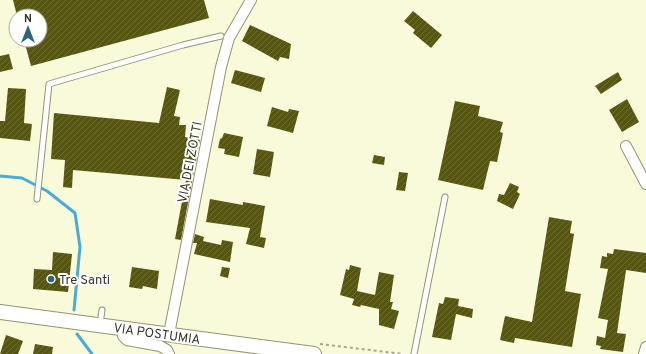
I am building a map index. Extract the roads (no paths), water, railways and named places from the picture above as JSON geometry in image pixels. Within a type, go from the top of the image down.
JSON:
[{"type":"street","name":"VIA DEI ZOTTI","points":[[169,334],[221,67],[229,38],[251,0]]},
{"type":"street","points":[[626,146],[646,184]]},
{"type":"street","name":"VIA POSTUMIA","points":[[0,312],[314,354]]},
{"type":"street","points":[[123,328],[123,336],[127,340],[165,348],[169,354]]},
{"type":"street","points":[[644,354],[646,347]]},
{"type":"lane","points":[[37,199],[49,84],[183,45],[221,36]]},
{"type":"lane","points":[[414,354],[446,197]]},
{"type":"lane","points":[[100,325],[102,310]]},
{"type":"waterway","points":[[0,176],[22,178],[47,191],[75,213],[80,247],[74,310]]},
{"type":"waterway","points":[[77,334],[92,354]]},
{"type":"place","name":"Tre Santi","points":[[51,279]]}]
